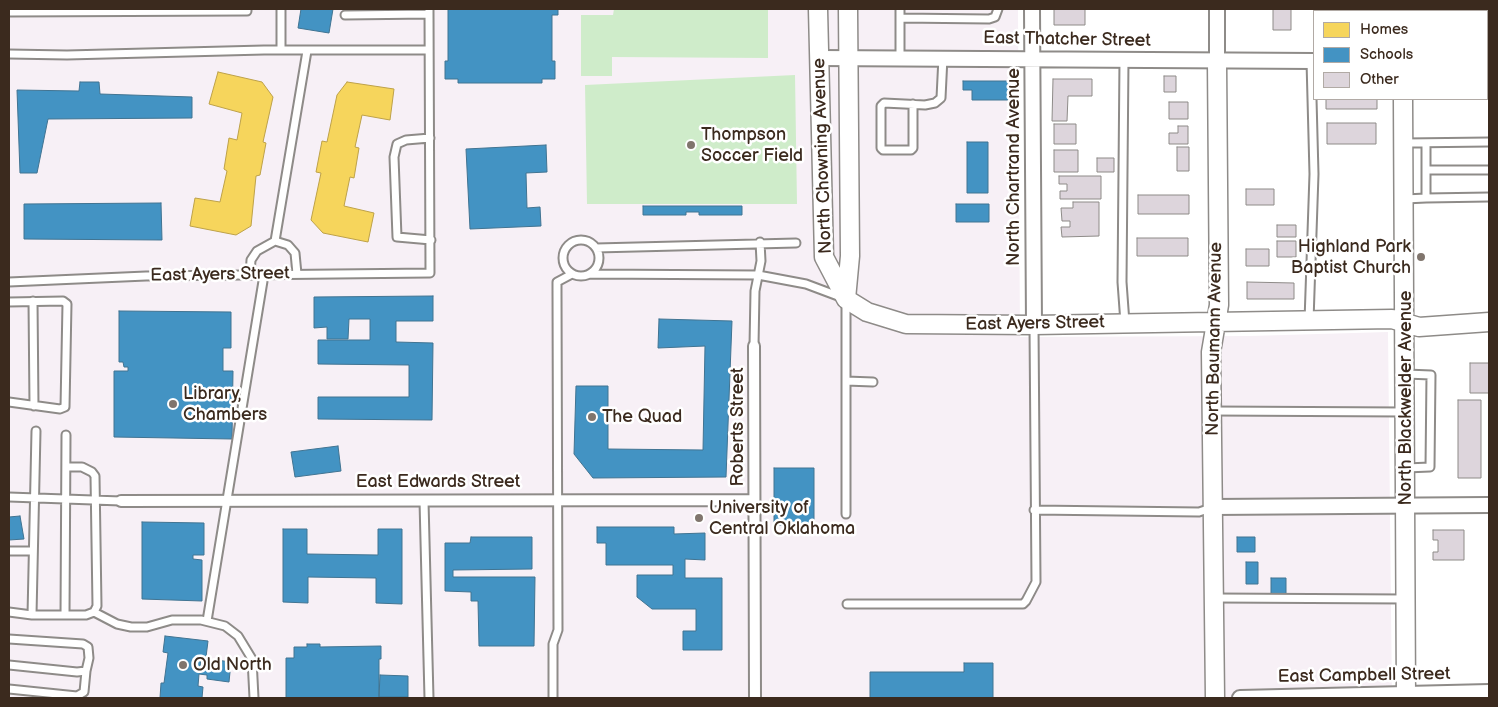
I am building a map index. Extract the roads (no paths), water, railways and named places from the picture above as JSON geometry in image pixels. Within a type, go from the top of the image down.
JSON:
[{"type":"street","name":"North Chowning Avenue","points":[[818,9],[824,256],[846,299]]},
{"type":"street","name":"North Chowning Avenue","points":[[846,299],[850,256],[848,9]]},
{"type":"street","name":"North Chartrand Avenue","points":[[1032,9],[1034,325]]},
{"type":"street","name":"North Baumann Avenue","points":[[1215,698],[1211,352],[1218,320],[1217,9]]},
{"type":"street","name":"East Thatcher Street","points":[[819,58],[847,56],[1217,62],[1313,61]]},
{"type":"street","name":"North Blackwelder Avenue","points":[[1403,100],[1406,374],[1406,695]]},
{"type":"street","name":"East Ayers Street","points":[[846,299],[867,312],[906,324],[1034,325],[1218,320],[1310,321],[1392,319],[1419,327],[1489,322]]},
{"type":"street","name":"Roberts Street","points":[[754,346],[754,698]]},
{"type":"street","name":"East Edwards Street","points":[[121,501],[754,500]]},
{"type":"street","points":[[1214,507],[1489,505]]},
{"type":"street","name":"East Campbell Street","points":[[1240,698],[1489,692]]},
{"type":"lane","points":[[9,16],[9,10],[247,11],[247,9]]},
{"type":"lane","points":[[281,9],[281,50]]},
{"type":"lane","points":[[900,9],[900,57]]},
{"type":"lane","points":[[900,18],[989,19],[995,17],[998,9]]},
{"type":"lane","points":[[1437,9],[1475,9]]},
{"type":"lane","points":[[346,15],[429,11],[431,240],[397,237],[394,157],[397,144],[406,140],[430,138]]},
{"type":"lane","points":[[9,54],[67,55],[281,50],[429,50]]},
{"type":"lane","points":[[275,241],[307,51]]},
{"type":"lane","points":[[914,104],[913,148],[911,150],[883,150],[881,106],[884,103],[935,103],[941,98],[943,57]]},
{"type":"lane","points":[[1124,60],[1122,282],[1125,323]]},
{"type":"lane","points":[[1310,321],[1314,174],[1313,100]]},
{"type":"lane","points":[[1404,144],[1489,142]]},
{"type":"lane","points":[[1426,143],[1426,198]]},
{"type":"lane","points":[[1426,170],[1489,170]]},
{"type":"lane","points":[[1405,199],[1489,197]]},
{"type":"lane","name":"East Ayers Street","points":[[9,282],[87,277],[430,273],[431,240]]},
{"type":"lane","points":[[580,240],[596,248],[598,254],[597,265],[590,274],[578,276],[568,271],[562,260],[565,249],[574,241],[580,240]]},
{"type":"lane","points":[[250,275],[251,260],[257,251],[275,241],[288,245],[295,253],[297,274]]},
{"type":"lane","points":[[596,248],[760,242],[796,243]]},
{"type":"lane","name":"Roberts Street","points":[[754,346],[755,291],[761,261],[760,242]]},
{"type":"lane","points":[[553,698],[553,644],[558,630],[557,282],[572,274]]},
{"type":"lane","name":"East Ayers Street","points":[[590,274],[758,275],[806,284],[846,299]]},
{"type":"lane","points":[[207,621],[264,275]]},
{"type":"lane","name":"North Chowning Avenue","points":[[846,299],[846,514]]},
{"type":"lane","points":[[33,301],[34,406]]},
{"type":"lane","points":[[9,302],[64,301],[66,304],[64,407],[60,409],[9,402]]},
{"type":"lane","points":[[847,604],[1022,604],[1036,582],[1034,325]]},
{"type":"lane","points":[[1406,374],[1431,375],[1430,467],[1406,468]]},
{"type":"lane","points":[[846,381],[873,382]]},
{"type":"lane","points":[[1212,411],[1406,412]]},
{"type":"lane","points":[[32,615],[36,431]]},
{"type":"lane","points":[[65,615],[66,435]]},
{"type":"lane","points":[[9,612],[32,615],[91,614],[97,606],[95,476],[92,472],[82,467],[66,467]]},
{"type":"lane","points":[[9,496],[121,501]]},
{"type":"lane","points":[[424,500],[429,698]]},
{"type":"lane","points":[[1034,510],[1199,512],[1214,507]]},
{"type":"lane","points":[[9,551],[33,551]]},
{"type":"lane","points":[[1214,598],[1406,599]]},
{"type":"lane","points":[[94,612],[117,624],[131,627],[147,627],[172,620],[207,621],[225,626],[245,644],[252,659],[254,698]]},
{"type":"lane","points":[[9,638],[83,644],[89,652],[84,692],[77,696],[9,688]]},
{"type":"lane","points":[[9,665],[86,671]]},
{"type":"place","name":"Thompson Soccer Field","points":[[691,145]]},
{"type":"place","name":"Highland Park Baptist Church","points":[[1421,257]]},
{"type":"place","name":"Library, Chambers","points":[[173,404]]},
{"type":"place","name":"The Quad","points":[[592,417]]},
{"type":"place","name":"University of Central Oklahoma","points":[[699,518]]},
{"type":"place","name":"Old North","points":[[183,665]]}]
